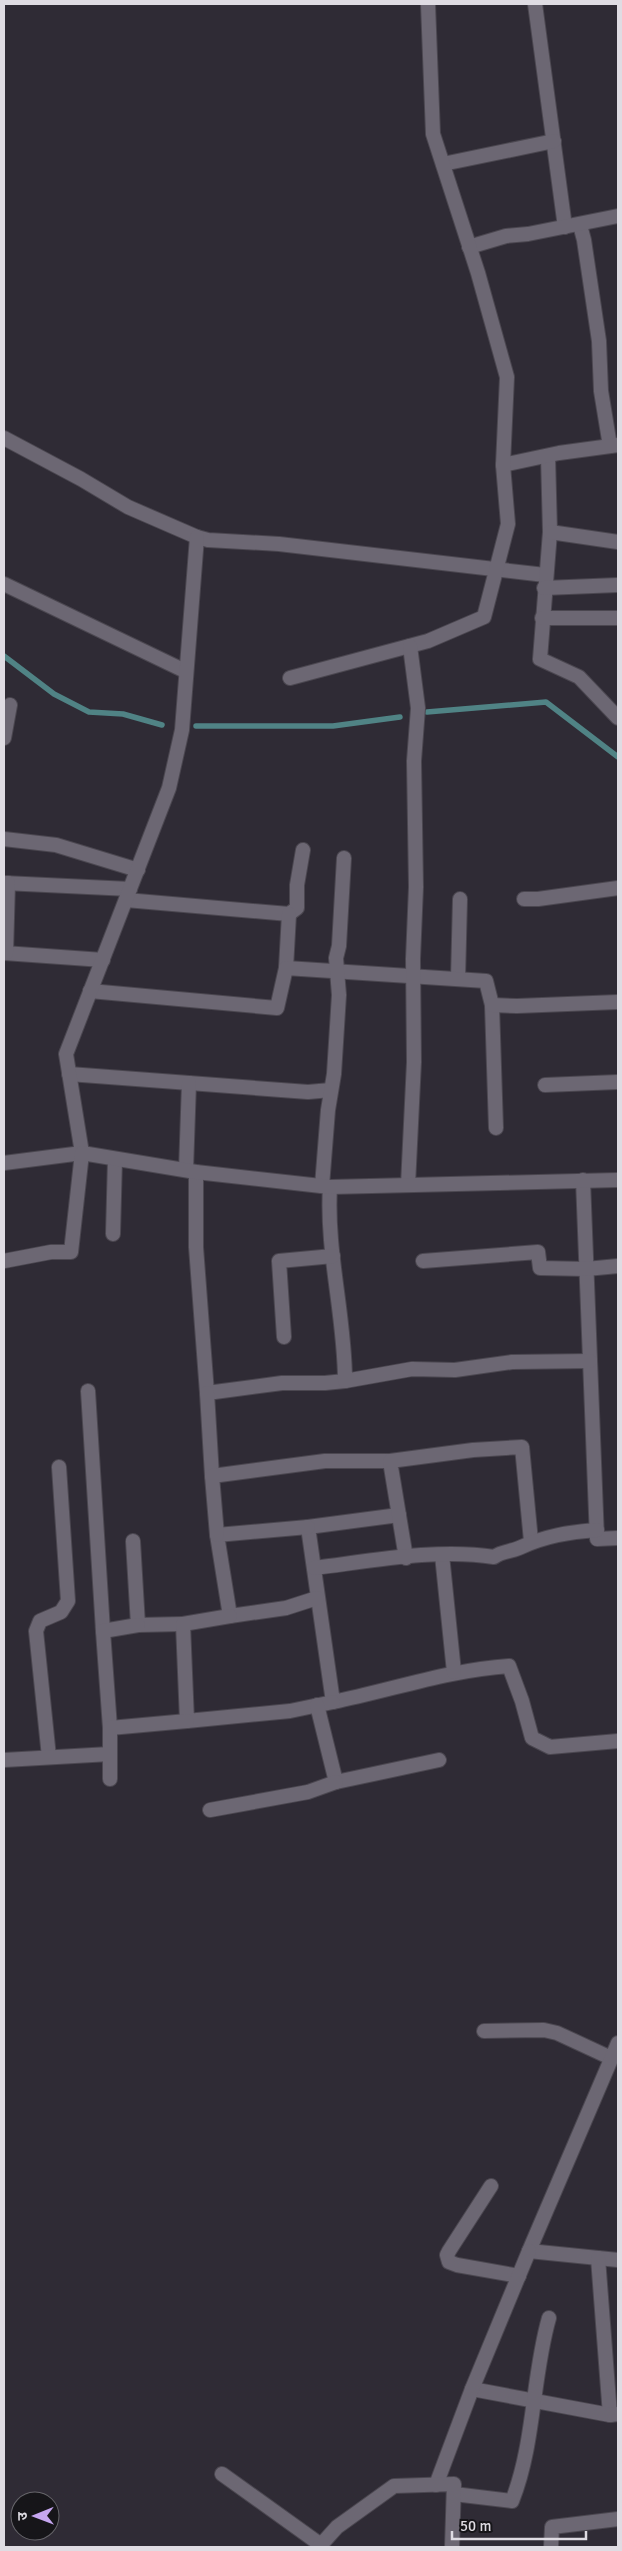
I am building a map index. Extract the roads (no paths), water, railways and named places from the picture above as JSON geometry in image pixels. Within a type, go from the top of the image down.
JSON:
[{"type":"street","points":[[290,678],[428,642],[484,617],[508,524],[504,465],[507,377],[469,247],[433,134],[428,4]]},
{"type":"street","points":[[535,4],[565,227]]},
{"type":"street","points":[[443,164],[554,142]]},
{"type":"street","points":[[469,247],[506,236],[528,234],[618,216]]},
{"type":"street","points":[[504,465],[614,446],[601,391],[599,341],[580,224]]},
{"type":"street","points":[[4,438],[81,479],[128,507],[197,538],[279,544],[496,570],[545,581],[618,585]]},
{"type":"street","points":[[548,456],[550,532],[540,659],[579,677],[618,718]]},
{"type":"street","points":[[550,532],[618,542]]},
{"type":"street","points":[[4,1261],[51,1252],[71,1252],[82,1153],[66,1054],[169,788],[182,730],[185,671],[197,538]]},
{"type":"street","points":[[4,584],[185,671]]},
{"type":"street","points":[[542,618],[618,618]]},
{"type":"street","points":[[408,1185],[414,1062],[416,887],[414,761],[418,708],[410,646]]},
{"type":"street","points":[[4,738],[10,705]]},
{"type":"street","points":[[4,839],[56,845],[138,870]]},
{"type":"street","points":[[103,960],[5,953],[6,883],[128,894],[289,914],[297,908],[297,885],[303,850]]},
{"type":"street","points":[[344,858],[336,971],[339,995],[331,1090],[326,1186],[333,1256],[345,1340],[345,1380]]},
{"type":"street","points":[[524,899],[538,899],[618,888]]},
{"type":"street","points":[[458,979],[460,899]]},
{"type":"street","points":[[90,991],[277,1008],[286,968],[289,914]]},
{"type":"street","points":[[286,968],[486,980],[492,1005],[496,1128]]},
{"type":"street","points":[[492,1005],[517,1006],[618,1002]]},
{"type":"street","points":[[69,1074],[308,1092],[331,1090]]},
{"type":"street","points":[[544,1085],[618,1082]]},
{"type":"street","points":[[189,1083],[191,1171],[212,1476],[217,1535],[230,1616]]},
{"type":"street","points":[[4,1163],[82,1153],[191,1171],[326,1186],[618,1180]]},
{"type":"street","points":[[113,1234],[115,1159]]},
{"type":"street","points":[[583,1180],[597,1539],[618,1538]]},
{"type":"street","points":[[423,1261],[538,1252],[540,1268],[586,1269],[618,1266]]},
{"type":"street","points":[[284,1337],[279,1261],[333,1256]]},
{"type":"street","points":[[207,1393],[282,1383],[325,1383],[412,1369],[455,1370],[512,1362],[590,1360]]},
{"type":"street","points":[[88,1391],[110,1728],[110,1780]]},
{"type":"street","points":[[212,1476],[325,1461],[390,1461],[473,1450],[522,1447],[532,1541]]},
{"type":"street","points":[[390,1461],[406,1558]]},
{"type":"street","points":[[49,1757],[36,1631],[40,1621],[61,1612],[68,1601],[59,1467]]},
{"type":"street","points":[[217,1535],[308,1527],[399,1515]]},
{"type":"street","points":[[308,1527],[333,1702]]},
{"type":"street","points":[[314,1568],[442,1555],[476,1554],[494,1557],[502,1551],[517,1549],[532,1541],[563,1533],[597,1530]]},
{"type":"street","points":[[133,1541],[138,1626]]},
{"type":"street","points":[[442,1555],[454,1672]]},
{"type":"street","points":[[103,1631],[138,1626],[183,1624],[286,1608],[317,1598]]},
{"type":"street","points":[[183,1624],[187,1722]]},
{"type":"street","points":[[110,1728],[262,1715],[389,1690],[454,1672],[509,1666],[522,1701],[532,1738],[550,1747],[618,1741]]},
{"type":"street","points":[[317,1705],[336,1782]]},
{"type":"street","points":[[4,1760],[110,1754]]},
{"type":"street","points":[[210,1810],[308,1792],[336,1782],[439,1760]]},
{"type":"street","points":[[484,2030],[544,2030],[557,2033],[611,2058]]},
{"type":"street","points":[[436,2485],[472,2389],[618,2042]]},
{"type":"street","points":[[491,2186],[449,2251],[449,2262],[519,2276]]},
{"type":"street","points":[[529,2251],[618,2260]]},
{"type":"street","points":[[472,2389],[614,2414],[598,2258]]},
{"type":"street","points":[[454,2494],[512,2501],[519,2483],[534,2401],[541,2345],[550,2318]]},
{"type":"street","points":[[222,2474],[320,2546],[337,2528],[394,2486],[454,2484],[452,2547]]},
{"type":"street","points":[[551,2547],[552,2528],[618,2519]]},
{"type":"waterway","points":[[4,656],[54,694],[89,712],[123,714],[162,725]]},
{"type":"waterway","points":[[427,712],[546,702],[618,757]]},
{"type":"waterway","points":[[196,726],[333,726],[400,717]]}]
